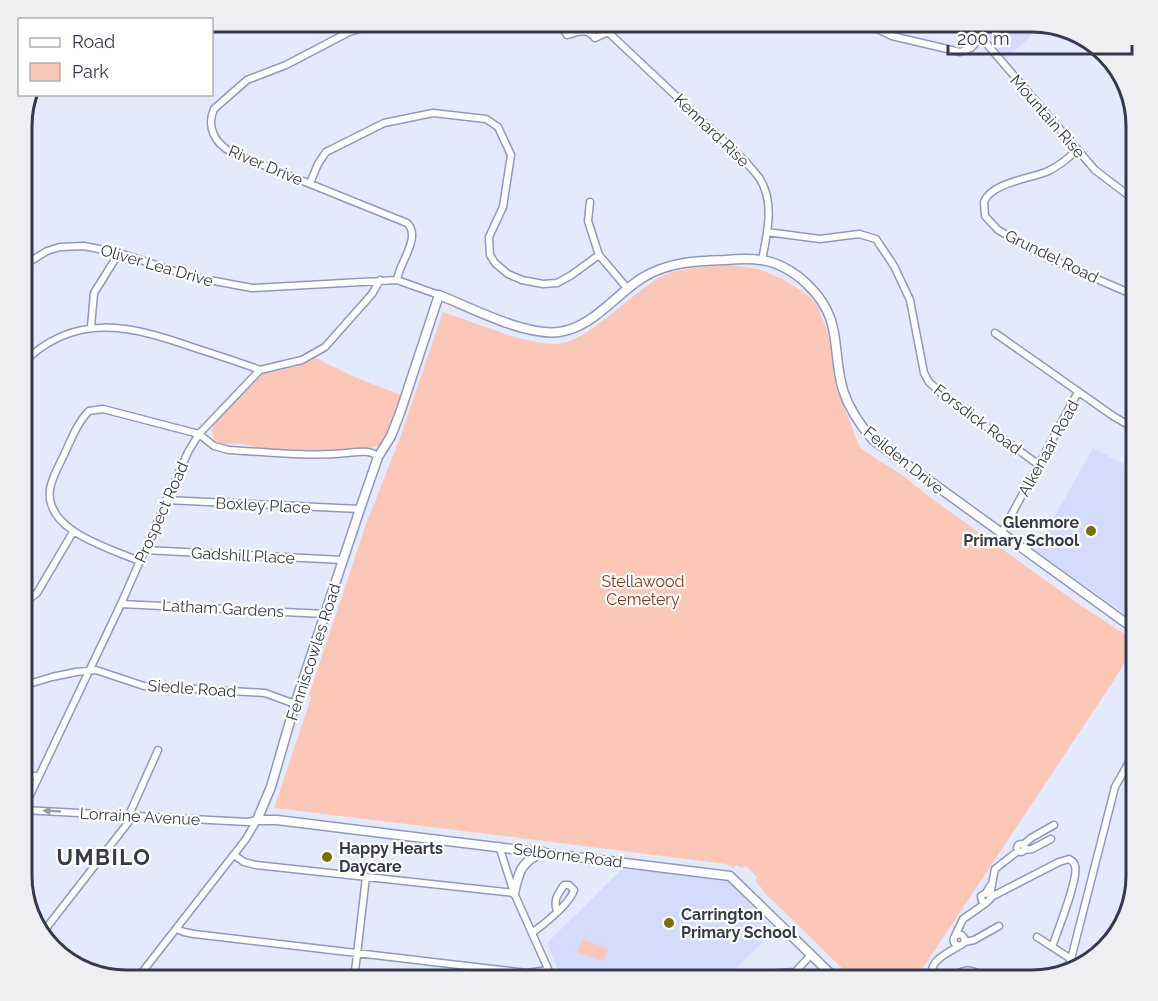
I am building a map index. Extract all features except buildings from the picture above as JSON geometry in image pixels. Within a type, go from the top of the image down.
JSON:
[{"type":"street","name":"River Drive","points":[[349,32],[286,64],[247,80],[219,103],[212,112],[212,130],[218,143],[224,148],[410,225],[412,237],[397,280]]},
{"type":"street","points":[[589,32],[595,38],[608,32]]},
{"type":"street","name":"Kennard Rise","points":[[608,32],[760,178],[767,197],[767,232],[762,260]]},
{"type":"street","points":[[884,32],[960,52],[971,48],[980,38]]},
{"type":"street","name":"Mountain Rise","points":[[975,32],[1101,176],[1126,194]]},
{"type":"street","points":[[310,183],[326,152],[384,123],[432,113],[486,119],[498,127],[511,155],[502,207],[489,237],[490,255],[495,263],[501,270],[522,280],[550,284],[570,276],[599,255]]},
{"type":"street","name":"Grundel Road","points":[[1077,150],[1047,172],[993,191],[984,202],[985,216],[998,230],[1020,243],[1126,292]]},
{"type":"street","points":[[590,202],[588,221],[599,255],[627,288]]},
{"type":"street","name":"Forsdick Road","points":[[767,232],[820,239],[859,234],[876,239],[894,266],[910,300],[922,366],[929,382],[1039,465]]},
{"type":"street","name":"Oliver Lea Drive","points":[[32,260],[60,247],[84,246],[119,253],[193,277],[252,288],[397,280],[439,295]]},
{"type":"street","points":[[91,327],[94,293],[119,253]]},
{"type":"street","name":"Feilden Drive","points":[[439,295],[518,326],[558,332],[579,327],[627,288],[654,272],[676,264],[692,261],[762,260],[797,275],[826,306],[836,335],[843,389],[848,404],[862,428],[879,445],[1126,623]]},
{"type":"street","points":[[32,355],[55,339],[71,332],[91,327],[121,327],[145,332],[260,370],[302,360],[325,347],[372,294],[380,280]]},
{"type":"street","name":"Fenniscowles Road","points":[[144,970],[234,855],[257,820],[271,787],[295,704],[360,509],[378,458],[391,436],[400,412],[439,295]]},
{"type":"street","points":[[995,333],[1078,392]]},
{"type":"street","name":"Prospect Road","points":[[32,791],[121,604],[188,452],[199,434],[260,370]]},
{"type":"street","name":"Alkenaar Road","points":[[1001,534],[1078,392],[1126,423]]},
{"type":"street","points":[[140,561],[73,532],[52,509],[50,490],[54,474],[79,424],[89,411],[103,409],[199,434],[214,446],[229,450],[328,454],[364,452],[375,454],[378,458]]},
{"type":"street","name":"Boxley Place","points":[[166,500],[360,509]]},
{"type":"street","points":[[32,596],[73,532]]},
{"type":"street","name":"Gadshill Place","points":[[144,550],[343,560]]},
{"type":"street","name":"Latham Gardens","points":[[121,604],[325,614]]},
{"type":"street","points":[[32,683],[89,670]]},
{"type":"street","name":"Siedle Road","points":[[89,670],[103,672],[144,686],[265,693],[295,704]]},
{"type":"street","points":[[47,927],[132,815],[158,750]]},
{"type":"street","points":[[1037,937],[1071,959],[1114,787],[1126,767]]},
{"type":"street","points":[[32,776],[39,776]]},
{"type":"street","name":"Lorraine Avenue","points":[[32,812],[248,822],[257,820]]},
{"type":"street","name":"Selborne Road","points":[[257,820],[277,820],[499,846],[730,876],[827,970]]},
{"type":"street","points":[[987,897],[996,867],[1022,849],[1031,838],[1054,825]]},
{"type":"street","points":[[1022,849],[1032,849],[1051,839]]},
{"type":"street","points":[[499,846],[514,893],[548,970]]},
{"type":"street","points":[[514,893],[518,873],[524,864],[533,856],[544,852]]},
{"type":"street","points":[[234,855],[244,862],[256,865],[514,893]]},
{"type":"street","points":[[932,970],[932,966],[959,940],[962,920],[987,897],[1069,858],[1076,867],[1073,883],[1052,947]]},
{"type":"street","points":[[355,970],[366,877]]},
{"type":"street","points":[[532,933],[557,910]]},
{"type":"street","points":[[959,940],[970,942],[999,926]]},
{"type":"street","points":[[177,928],[194,934],[502,970]]},
{"type":"street","points":[[797,970],[811,955]]},
{"type":"shaded area","points":[[985,32],[1035,32],[1006,59]]},
{"type":"shaded area","name":"Glenmore Primary School","points":[[1093,448],[1126,465],[1126,614],[1035,551]]},
{"type":"shaded area","name":"Carrington Primary School","points":[[621,870],[657,871],[728,882],[775,930],[734,970],[558,970],[547,943]]},
{"type":"green space","name":"Stellawood Cemetery","points":[[728,265],[758,269],[783,279],[809,296],[818,307],[830,339],[836,387],[860,448],[902,475],[1080,605],[1126,635],[1126,660],[1114,680],[922,970],[844,970],[765,893],[755,880],[757,877],[746,866],[741,868],[737,865],[733,868],[726,864],[274,808],[365,527],[401,435],[443,312],[515,337],[557,344],[582,335],[596,326],[660,277],[685,269]]},
{"type":"green space","points":[[315,358],[401,395],[389,429],[379,445],[358,449],[302,450],[260,448],[215,441],[212,432],[213,425],[255,379],[262,374],[299,366]]},
{"type":"green space","points":[[582,939],[608,949],[603,961],[577,952]]},
{"type":"place","name":"Glenmore Primary School","points":[[1091,531]]},
{"type":"place","name":"Happy Hearts Daycare","points":[[327,857]]},
{"type":"place","name":"Carrington Primary School","points":[[669,923]]},
{"type":"district","name":"UMBILO","points":[[104,857]]}]
